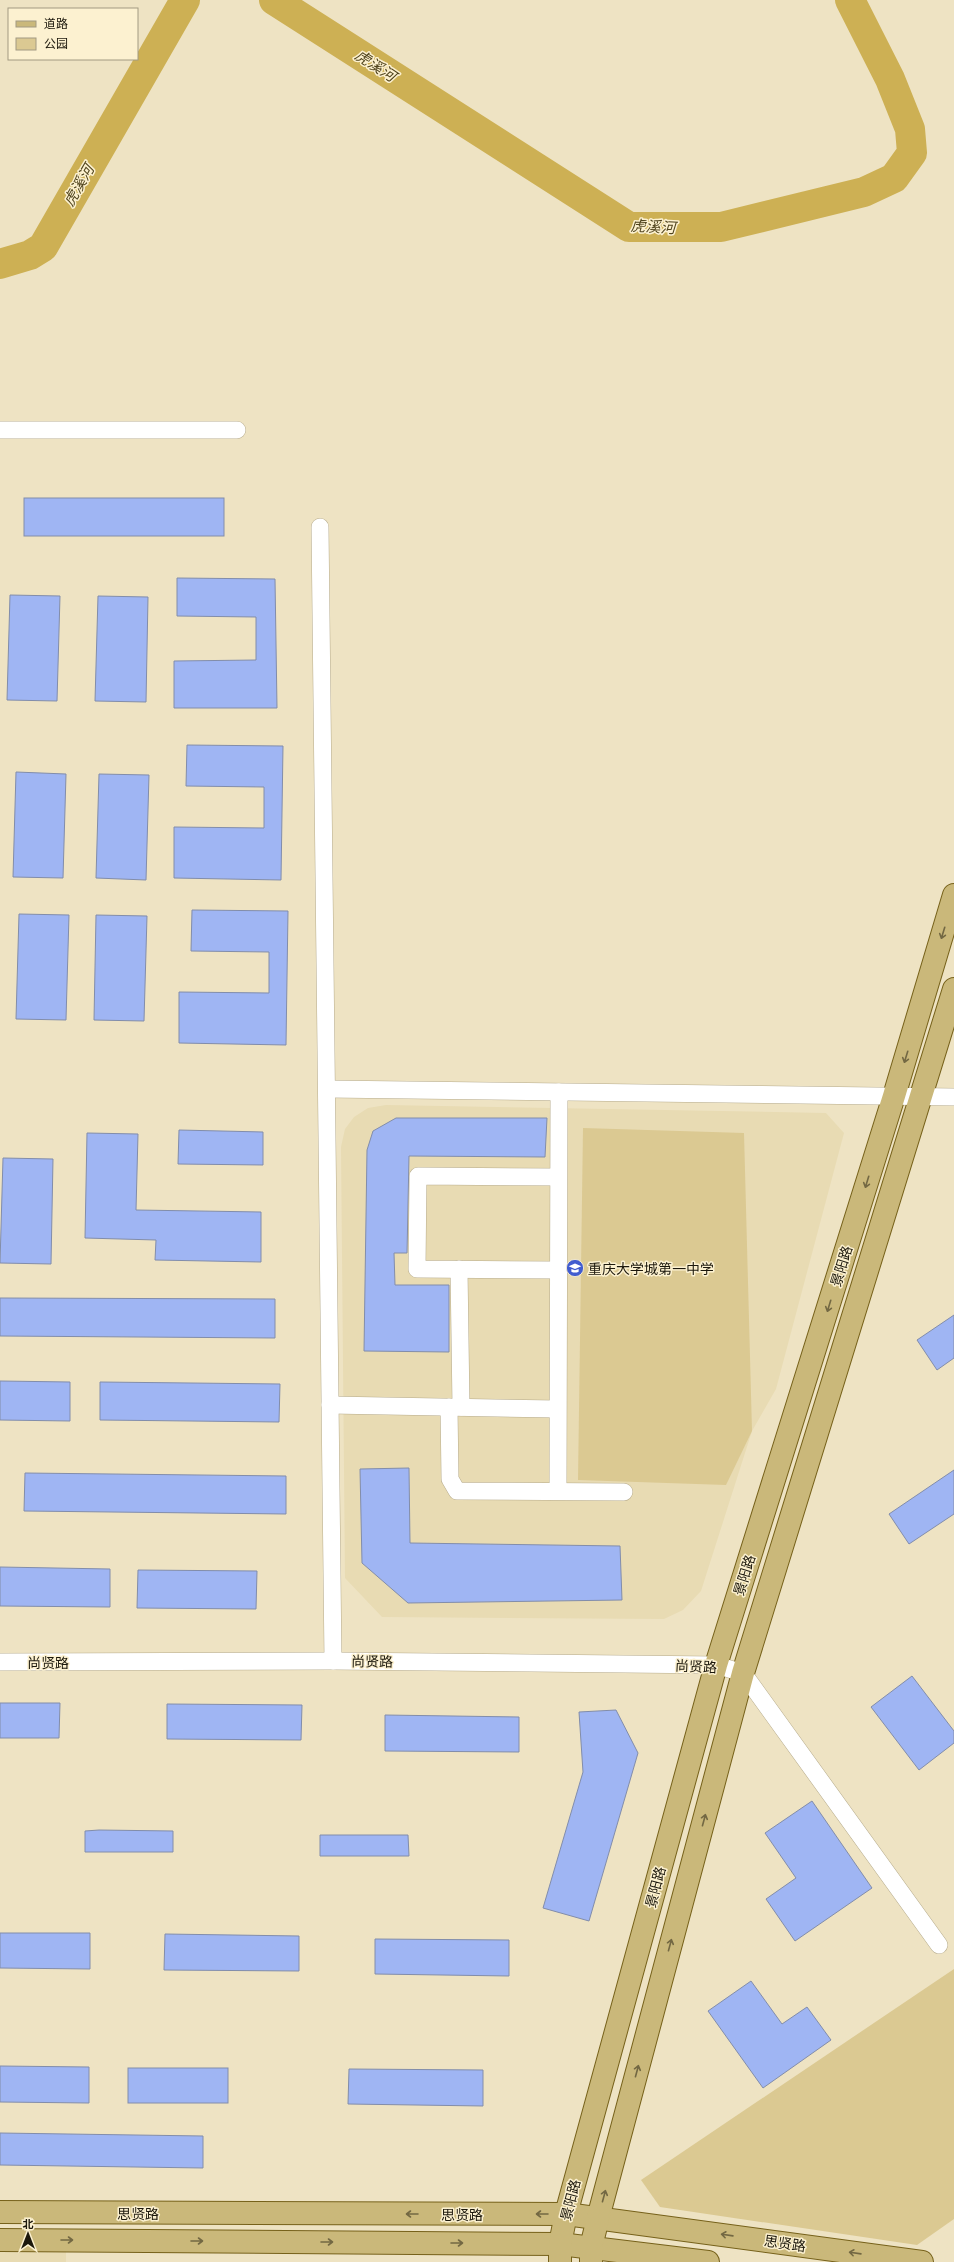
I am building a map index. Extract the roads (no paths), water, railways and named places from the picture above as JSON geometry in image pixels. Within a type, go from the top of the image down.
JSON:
[{"type":"main road","name":"景阳路","points":[[560,2253],[566,2214],[716,1665],[894,1096],[954,896]]},
{"type":"main road","name":"景阳路","points":[[591,2254],[598,2218],[743,1673],[922,1097],[954,989]]},
{"type":"main road","name":"思贤路","points":[[0,2212],[566,2214],[922,2262]]},
{"type":"main road","name":"思贤路","points":[[0,2240],[560,2253],[708,2262]]},
{"type":"street","points":[[0,430],[237,430]]},
{"type":"street","points":[[320,527],[333,1661]]},
{"type":"street","points":[[326,1089],[954,1097]]},
{"type":"street","points":[[558,1491],[557,1270],[559,1092]]},
{"type":"street","points":[[557,1270],[417,1269],[418,1176],[558,1177]]},
{"type":"street","points":[[459,1269],[455,1407],[450,1479],[457,1491],[624,1492]]},
{"type":"street","points":[[330,1405],[557,1409]]},
{"type":"street","name":"尚贤路","points":[[0,1662],[333,1661],[716,1665],[743,1673]]},
{"type":"street","points":[[743,1673],[939,1945]]},
{"type":"waterway","name":"虎溪河","points":[[0,264],[30,255],[43,247],[185,0]]},
{"type":"waterway","name":"虎溪河","points":[[274,0],[629,227],[721,227],[864,192],[894,178],[912,153],[910,129],[890,79],[850,0]]},
{"type":"place","name":"重庆大学城第一中学","points":[[575,1268]]}]
